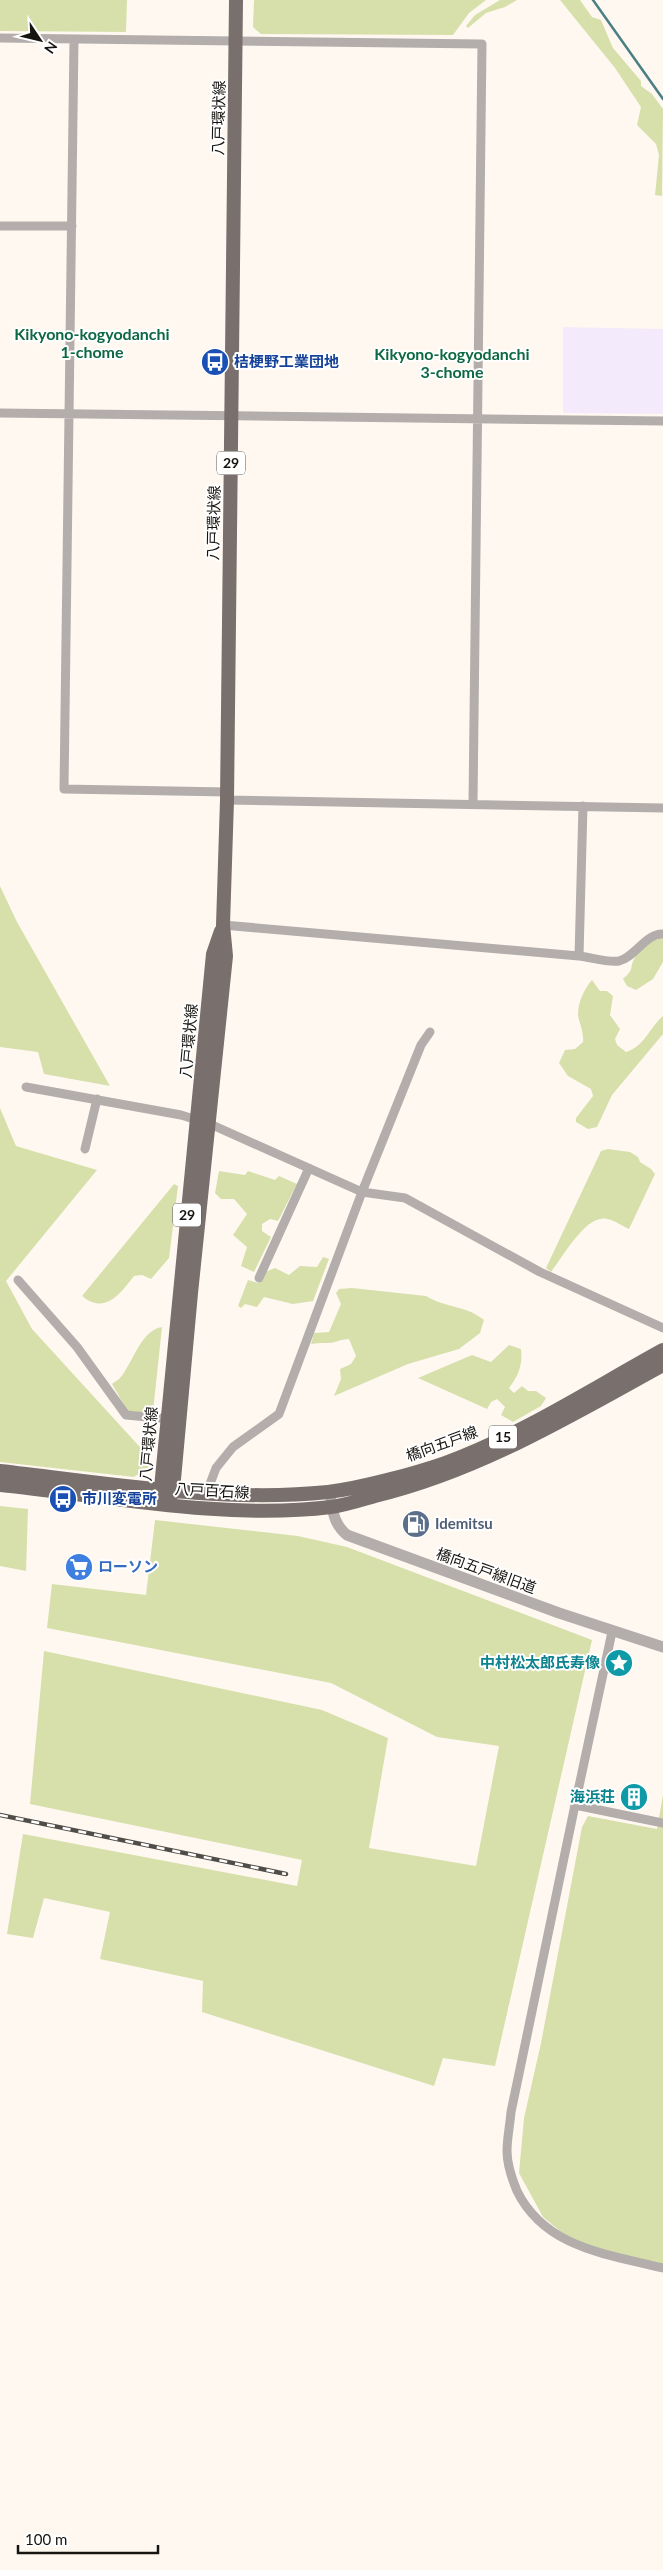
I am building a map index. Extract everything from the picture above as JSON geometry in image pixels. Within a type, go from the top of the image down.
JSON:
[{"type":"main road","name":"八戸環状線","points":[[167,1489],[191,1293],[204,1122],[213,954],[223,925],[227,796],[236,0]]},
{"type":"main road","name":"八戸環状線","points":[[168,1504],[168,1419],[204,1122]]},
{"type":"main road","name":"橋向五戸線","points":[[329,1491],[408,1474],[479,1449],[663,1350]]},
{"type":"main road","name":"橋向五戸線","points":[[332,1507],[416,1486],[473,1465],[537,1434],[663,1365]]},
{"type":"main road","name":"八戸百石線","points":[[0,1472],[207,1492],[278,1495],[329,1491]]},
{"type":"main road","name":"八戸百石線","points":[[0,1485],[168,1504],[243,1509],[332,1507]]},
{"type":"street","points":[[0,38],[482,44],[473,803]]},
{"type":"street","points":[[74,40],[64,789],[227,796],[663,808]]},
{"type":"street","points":[[0,226],[72,226]]},
{"type":"street","points":[[0,413],[232,414],[663,421]]},
{"type":"street","points":[[579,956],[583,806]]},
{"type":"street","points":[[223,925],[579,956],[618,962],[631,956],[649,939],[663,934]]},
{"type":"street","points":[[207,1492],[216,1468],[233,1447],[279,1414],[362,1192],[421,1045],[430,1032]]},
{"type":"street","points":[[26,1087],[97,1099],[204,1122],[362,1192],[405,1198],[540,1272],[663,1328]]},
{"type":"street","points":[[85,1148],[97,1099]]},
{"type":"street","points":[[259,1278],[309,1168]]},
{"type":"street","points":[[18,1280],[77,1347],[126,1415],[168,1419]]},
{"type":"street","name":"橋向五戸線旧道","points":[[329,1491],[339,1529],[347,1535],[612,1632],[663,1647]]},
{"type":"street","points":[[612,1632],[512,2112],[507,2151],[512,2180],[526,2209],[553,2234],[578,2246],[663,2268]]},
{"type":"street","points":[[575,1805],[663,1823]]},
{"type":"shaded area","points":[[563,327],[663,329],[663,414],[563,413]]},
{"type":"green space","points":[[0,0],[127,0],[126,32],[0,31]]},
{"type":"green space","points":[[254,0],[486,0],[469,13],[453,35],[261,34],[253,27]]},
{"type":"green space","points":[[500,0],[517,0],[505,7],[486,13],[468,28],[466,26],[475,15]]},
{"type":"green space","points":[[560,0],[580,0],[592,17],[601,20],[613,48],[641,81],[641,86],[652,94],[663,109],[662,196],[655,195],[659,155],[656,144],[637,125],[641,107],[615,68]]},
{"type":"green space","points":[[0,886],[17,922],[110,1086],[44,1074],[38,1052],[0,1047]]},
{"type":"green space","points":[[663,938],[663,962],[653,979],[636,990],[627,986],[623,979],[630,971],[639,951],[646,945]]},
{"type":"green space","points":[[592,980],[600,991],[607,991],[613,996],[610,1015],[620,1029],[615,1039],[617,1045],[626,1052],[638,1046],[663,1016],[663,1034],[612,1095],[597,1127],[588,1129],[576,1122],[576,1118],[593,1096],[591,1089],[568,1076],[559,1063],[565,1050],[575,1049],[583,1042],[578,1010],[582,996]]},
{"type":"green space","points":[[0,1108],[16,1146],[97,1170],[6,1281],[32,1329],[149,1457],[148,1468],[134,1477],[0,1462]]},
{"type":"green space","points":[[608,1149],[630,1152],[638,1157],[640,1162],[655,1174],[629,1229],[607,1219],[599,1219],[591,1223],[576,1238],[551,1272],[546,1268],[601,1151]]},
{"type":"green space","points":[[219,1171],[245,1175],[248,1171],[275,1180],[279,1176],[297,1184],[278,1221],[270,1219],[262,1224],[262,1231],[271,1237],[254,1272],[241,1266],[247,1247],[233,1235],[247,1214],[234,1199],[221,1199],[215,1193]]},
{"type":"green space","points":[[174,1184],[178,1186],[169,1258],[151,1279],[142,1275],[134,1276],[117,1295],[105,1303],[90,1301],[82,1296]]},
{"type":"green space","points":[[323,1257],[329,1259],[313,1301],[293,1304],[264,1297],[257,1307],[245,1304],[241,1308],[238,1306],[248,1280],[259,1283],[265,1272],[275,1268],[289,1275],[300,1266],[317,1267]]},
{"type":"green space","points":[[352,1288],[426,1296],[441,1303],[463,1309],[484,1320],[480,1333],[459,1349],[408,1364],[334,1396],[341,1379],[340,1369],[351,1364],[356,1356],[349,1339],[331,1343],[311,1344],[314,1333],[329,1332],[341,1304],[336,1293],[339,1289]]},
{"type":"green space","points":[[162,1327],[153,1412],[128,1412],[112,1384],[127,1368],[144,1339],[155,1329]]},
{"type":"green space","points":[[509,1345],[521,1349],[521,1360],[515,1380],[509,1388],[514,1393],[522,1386],[528,1391],[536,1391],[546,1398],[541,1406],[513,1422],[501,1415],[505,1407],[497,1399],[491,1402],[487,1409],[418,1378],[472,1355],[491,1362]]},
{"type":"green space","points":[[0,1506],[28,1509],[26,1571],[0,1566]]},
{"type":"green space","points":[[155,1520],[298,1536],[347,1547],[592,1640],[495,2066],[443,2058],[434,2086],[202,2012],[203,1981],[100,1959],[110,1912],[44,1898],[33,1938],[7,1934],[23,1834],[297,1886],[302,1860],[30,1804],[44,1651],[322,1710],[388,1738],[369,1848],[476,1866],[499,1746],[437,1737],[331,1683],[47,1628],[52,1584],[146,1595]]},
{"type":"green space","points":[[663,1795],[663,2265],[578,2246],[543,2217],[519,2173],[524,2118],[541,2043],[582,1827],[588,1816],[657,1829]]},
{"type":"waterway","points":[[593,0],[663,99]]},
{"type":"railway","points":[[0,1815],[286,1874]]},
{"type":"place","name":"桔梗野工業団地","points":[[215,362]]},
{"type":"place","name":"市川変電所","points":[[63,1499]]},
{"type":"place","name":"Idemitsu","points":[[416,1524]]},
{"type":"place","name":"ローソン","points":[[79,1567]]},
{"type":"place","name":"中村松太郎氏寿像","points":[[619,1663]]},
{"type":"place","name":"海浜荘","points":[[634,1797]]},
{"type":"district","name":"Kikyono-kogyodanchi 1-chome","points":[[92,343]]},
{"type":"district","name":"Kikyono-kogyodanchi 3-chome","points":[[452,363]]}]
